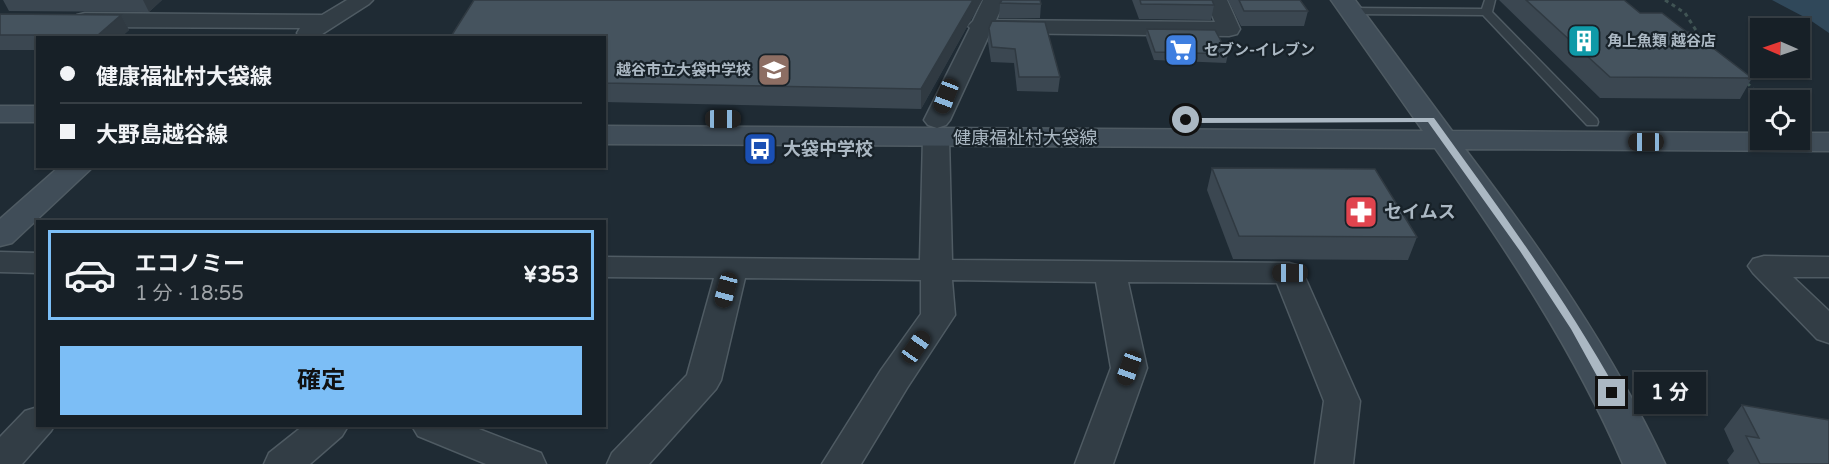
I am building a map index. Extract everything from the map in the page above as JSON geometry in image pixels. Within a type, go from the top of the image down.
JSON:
[{"type":"street","points":[[216,36],[251,0]]},
{"type":"street","points":[[304,36],[362,0]]},
{"type":"street","points":[[840,464],[938,315],[937,129],[980,26],[994,0]]},
{"type":"street","points":[[980,26],[1229,28],[1210,1]]},
{"type":"street","points":[[1347,6],[1524,249],[1575,327],[1622,411],[1644,464]]},
{"type":"street","points":[[70,9],[230,22],[325,22]]},
{"type":"street","points":[[0,114],[36,114]]},
{"type":"street","name":"健康福祉村大袋線","points":[[606,118],[937,129]]},
{"type":"street","points":[[1438,131],[1592,122],[1750,123]]},
{"type":"street","points":[[1438,131],[1817,128]]},
{"type":"street","name":"健康福祉村大袋線","points":[[606,135],[937,129],[1438,131]]},
{"type":"street","points":[[0,131],[36,131]]},
{"type":"street","points":[[0,236],[77,168]]},
{"type":"street","points":[[0,262],[36,262]]},
{"type":"street","points":[[1829,267],[1764,266],[1829,331]]},
{"type":"street","points":[[606,267],[1290,273],[1342,400],[1334,464]]},
{"type":"street","points":[[626,464],[703,380],[732,268]]},
{"type":"street","points":[[1094,464],[1129,368],[1110,272]]},
{"type":"street","points":[[0,463],[36,423]]},
{"type":"street","points":[[283,464],[328,427]]},
{"type":"street","points":[[434,427],[527,464]]},
{"type":"lane","points":[[1347,6],[1488,6],[1592,122]]},
{"type":"path","points":[[1665,0],[1685,13],[1704,43]]},
{"type":"path","points":[[1739,76],[1754,90]]},
{"type":"water","points":[[1772,0],[1829,0],[1829,33],[1810,18]]},
{"type":"building","name":"越谷市立大袋中学校","points":[[474,0],[973,0],[921,89],[606,83],[606,36],[451,36]]},
{"type":"building","points":[[1002,0],[1040,0],[1041,4],[1000,3]]},
{"type":"building","points":[[1140,0],[1212,0],[1214,5],[1141,4]]},
{"type":"building","points":[[1239,0],[1300,0],[1308,11],[1244,11]]},
{"type":"building","points":[[1526,0],[1624,0],[1640,13],[1662,13],[1687,32],[1692,32],[1750,78],[1610,77]]},
{"type":"building","points":[[0,14],[121,15],[98,35],[0,35]]},
{"type":"building","points":[[992,21],[1045,22],[1060,77],[1019,77],[1015,49],[992,47],[989,28]]},
{"type":"building","points":[[1147,29],[1215,30],[1228,54],[1155,52]]},
{"type":"building","points":[[1212,168],[1375,169],[1417,237],[1239,236]]},
{"type":"building","points":[[1742,405],[1829,420],[1829,464],[1760,464],[1746,436],[1759,438]]},
{"type":"place","name":"角上魚類 越谷店","points":[[1584,41]]},
{"type":"place","name":"セブン-イレブン","points":[[1181,50]]},
{"type":"place","name":"越谷市立大袋中学校","points":[[774,70]]},
{"type":"place","name":"大袋中学校","points":[[760,149]]},
{"type":"place","name":"セイムス","points":[[1361,212]]},
{"type":"route","points":[[1186,120],[1431,120],[1524,249],[1575,327],[1612,393]]}]
